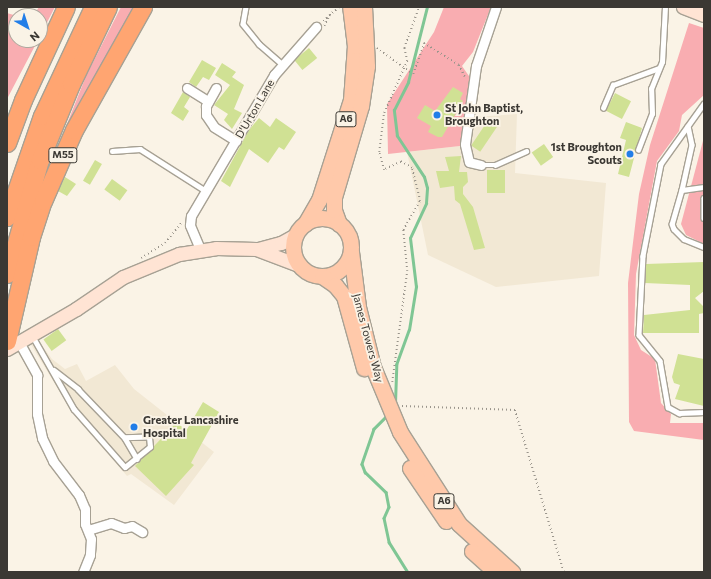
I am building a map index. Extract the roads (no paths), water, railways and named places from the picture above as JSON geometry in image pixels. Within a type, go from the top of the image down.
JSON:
[{"type":"highway","points":[[7,143],[23,100],[66,7]]},
{"type":"highway","points":[[7,180],[50,75],[85,7]]},
{"type":"highway","points":[[7,217],[42,116],[93,7]]},
{"type":"highway","name":"M55","points":[[7,274],[40,160],[71,84],[108,7]]},
{"type":"highway","name":"M55","points":[[13,341],[12,316],[31,237],[52,182],[93,93],[143,7]]},
{"type":"main road","name":"A6","points":[[322,276],[310,273],[301,266],[294,251],[301,229],[321,195],[351,100],[355,46],[350,7]]},
{"type":"main road","name":"A6","points":[[351,252],[348,233],[339,224],[334,210],[334,197],[356,124],[366,73],[364,7]]},
{"type":"main road","points":[[301,229],[322,218],[339,224]]},
{"type":"main road","points":[[322,276],[338,271],[351,252]]},
{"type":"main road","name":"James Towers Way","points":[[351,252],[358,307],[412,453],[460,524],[512,572]]},
{"type":"main road","name":"James Towers Way","points":[[322,276],[335,284],[344,296],[375,401],[390,434],[427,497],[461,540],[494,572]]},
{"type":"street","points":[[481,165],[469,162],[465,144],[476,66],[496,7]]},
{"type":"street","points":[[682,7],[704,14]]},
{"type":"street","name":"D'Urton Lane","points":[[200,249],[190,225],[191,216],[208,192],[236,141],[282,64],[316,27]]},
{"type":"street","points":[[187,88],[208,101]]},
{"type":"street","points":[[216,88],[208,101],[206,111],[210,124],[236,141]]},
{"type":"street","points":[[7,349],[13,341],[32,335],[128,274],[167,257],[200,249],[256,249],[281,243],[301,229]]},
{"type":"street","points":[[256,249],[301,266]]},
{"type":"street","points":[[13,341],[37,375],[37,414],[42,438],[53,461],[79,495],[88,530],[90,555],[83,572]]},
{"type":"street","points":[[88,530],[111,523],[124,528],[132,526],[142,532]]},
{"type":"lane","points":[[246,7],[243,24],[259,44],[282,64]]},
{"type":"lane","points":[[638,150],[652,114],[651,89],[659,68],[665,7]]},
{"type":"lane","points":[[603,108],[613,85],[659,68]]},
{"type":"lane","points":[[704,104],[661,164],[643,256],[639,335],[660,361],[668,406],[679,412],[704,412]]},
{"type":"lane","points":[[688,126],[692,145],[682,190],[672,224],[674,229],[684,239],[704,247]]},
{"type":"lane","points":[[112,151],[140,149],[208,192]]},
{"type":"lane","points":[[481,165],[496,164],[526,151]]},
{"type":"lane","points":[[682,190],[704,187]]},
{"type":"lane","points":[[704,198],[704,218]]},
{"type":"lane","points":[[32,335],[74,409],[111,454],[125,467],[137,460],[150,448],[149,437],[125,438]]},
{"type":"lane","points":[[51,368],[78,389],[125,438],[137,460]]},
{"type":"waterway","points":[[395,403],[396,365],[409,330],[416,287],[410,238],[426,203],[427,188],[424,177],[397,136],[394,110],[408,82],[427,7]]},
{"type":"waterway","points":[[388,415],[374,429],[362,464],[365,472],[386,492],[389,507],[384,518],[389,542],[408,572]]},
{"type":"place","name":"St John Baptist, Broughton","points":[[437,115]]},
{"type":"place","name":"1st Broughton Scouts","points":[[630,154]]},
{"type":"place","name":"Greater Lancashire Hospital","points":[[134,427]]}]
